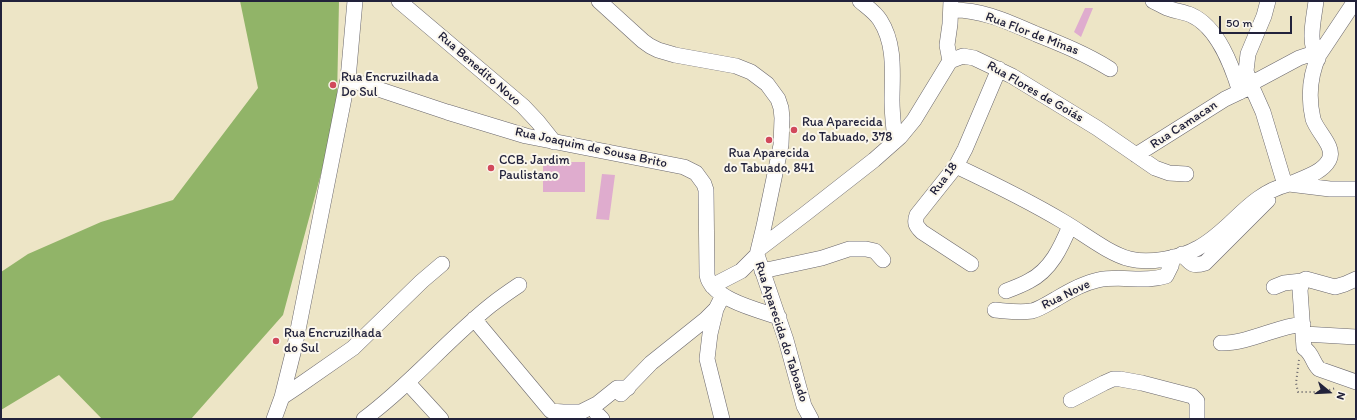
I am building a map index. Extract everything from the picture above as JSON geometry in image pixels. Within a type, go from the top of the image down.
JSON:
[{"type":"street","points":[[274,419],[282,397],[303,310],[348,79],[355,1]]},
{"type":"street","name":"Rua Benedito Novo","points":[[399,1],[523,106],[554,142]]},
{"type":"street","name":"Rua Aparecida do Taboado","points":[[599,1],[650,46],[675,55],[736,66],[758,77],[773,91],[778,99],[781,113],[781,145],[758,252],[762,271],[779,317],[804,406],[811,419]]},
{"type":"street","points":[[860,1],[880,20],[887,33],[892,56],[892,102],[895,142]]},
{"type":"street","points":[[1153,1],[1168,8],[1191,15],[1203,23],[1214,34],[1233,70],[1241,91],[1262,112],[1282,186]]},
{"type":"street","points":[[1241,91],[1248,54],[1264,16],[1268,1]]},
{"type":"street","points":[[1316,1],[1312,43],[1316,56]]},
{"type":"street","points":[[956,166],[1013,194],[1122,257],[1132,260],[1151,260],[1177,256],[1198,248],[1229,224],[1254,201],[1282,186],[1317,171],[1330,159],[1330,148],[1316,126],[1311,103],[1311,81],[1316,56],[1355,1]]},
{"type":"street","points":[[722,419],[707,359],[710,334],[716,309],[717,291],[741,271],[758,252],[895,142],[914,120],[950,61],[947,44],[951,6]]},
{"type":"street","name":"Rua Flor de Minas","points":[[951,6],[1006,21],[1077,50],[1110,68]]},
{"type":"street","name":"Rua Flores de Goiás","points":[[950,61],[963,56],[974,58],[999,69],[1097,128],[1155,168],[1169,173],[1186,174]]},
{"type":"street","name":"Rua Camacan","points":[[1136,155],[1256,81],[1299,58],[1316,56]]},
{"type":"street","name":"Rua 18","points":[[971,264],[922,232],[915,223],[917,214],[956,166],[999,69]]},
{"type":"street","name":"Rua Joaquim de Sousa Brito","points":[[348,79],[447,112],[526,136],[684,167],[696,173],[704,184],[706,190],[707,275],[717,291]]},
{"type":"street","points":[[1282,186],[1356,189]]},
{"type":"street","points":[[1006,291],[1029,281],[1047,268],[1058,252],[1070,226]]},
{"type":"street","points":[[762,271],[822,258],[849,249],[866,249],[875,251],[883,260]]},
{"type":"street","name":"Rua Nove","points":[[995,310],[1019,312],[1033,311],[1071,290],[1097,280],[1111,278],[1158,278],[1166,276],[1177,256]]},
{"type":"street","points":[[282,397],[353,348],[442,264]]},
{"type":"street","points":[[1274,287],[1284,283],[1302,281],[1306,279],[1339,286],[1356,279]]},
{"type":"street","points":[[1302,281],[1300,290],[1304,335],[1317,366],[1320,369],[1355,382]]},
{"type":"street","points":[[364,419],[408,383],[474,319],[519,285]]},
{"type":"street","points":[[717,291],[779,317]]},
{"type":"street","points":[[596,417],[628,388],[651,363],[697,328],[716,309]]},
{"type":"street","points":[[474,319],[551,410],[581,412],[597,404],[617,388],[628,388]]},
{"type":"street","points":[[1221,343],[1235,343],[1279,329],[1304,335],[1356,338]]},
{"type":"street","points":[[1071,400],[1104,383],[1120,379],[1192,396],[1196,401],[1197,419]]},
{"type":"street","points":[[408,383],[440,419]]},
{"type":"path","points":[[1298,371],[1296,383],[1298,392],[1322,392],[1355,382]]},
{"type":"green space","points":[[240,1],[339,1],[337,99],[322,170],[283,315],[191,419],[102,419],[59,375],[1,410],[1,272],[28,254],[101,222],[173,200],[258,88]]},
{"type":"building","points":[[1085,8],[1093,8],[1081,37],[1074,32]]},
{"type":"building","points":[[543,162],[585,162],[585,192],[543,192]]},
{"type":"building","points":[[602,174],[615,175],[609,220],[596,219]]},
{"type":"place","name":"Rua Encruzilhada Do Sul","points":[[333,85]]},
{"type":"place","name":"Rua Aparecida do Tabuado, 378","points":[[794,130]]},
{"type":"place","name":"Rua Aparecida do Tabuado, 841","points":[[769,140]]},
{"type":"place","name":"CCB. Jardim Paulistano","points":[[491,168]]},
{"type":"place","name":"Rua Encruzilhada do Sul","points":[[276,341]]}]
